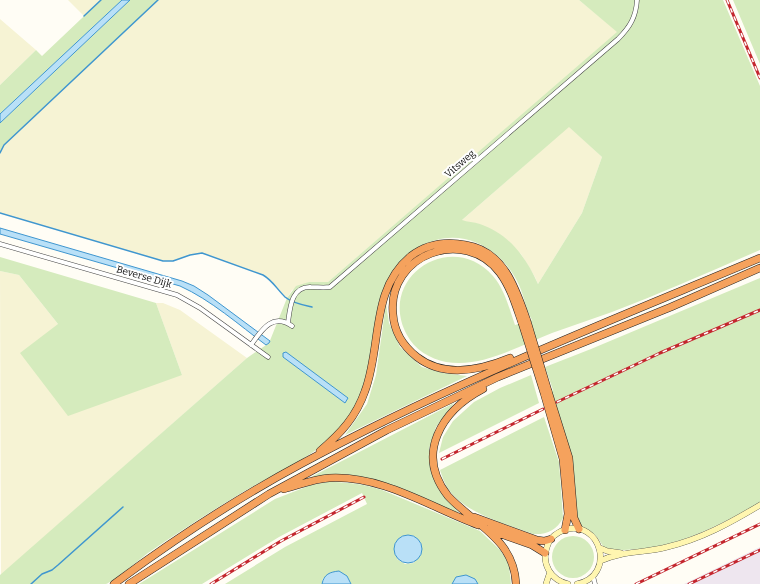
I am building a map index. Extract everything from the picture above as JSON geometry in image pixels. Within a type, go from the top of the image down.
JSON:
[{"type":"highway","points":[[114,584],[150,557],[321,450],[345,428],[354,416],[366,390],[379,319],[387,288],[394,274],[404,262],[418,251],[431,245],[448,242],[472,246],[483,251],[495,259],[508,274],[514,286],[546,392],[569,458],[574,518],[579,529]]},
{"type":"highway","points":[[524,322],[512,293],[500,272],[481,256],[458,250],[434,252],[417,260],[401,277],[395,289],[392,303],[394,322],[403,343],[409,350],[428,364],[447,369],[471,369],[486,367],[553,340],[614,319]]},
{"type":"highway","points":[[300,464],[443,393],[760,258]]},
{"type":"highway","points":[[129,584],[269,494],[387,430],[498,377],[588,341],[760,268]]},
{"type":"highway","points":[[516,584],[510,557],[500,543],[441,488],[436,478],[433,457],[435,442],[440,429],[453,411],[471,396],[547,357]]},
{"type":"highway","points":[[546,392],[563,459],[568,514],[565,530]]},
{"type":"highway","points":[[269,494],[310,481],[328,478],[350,478],[367,481],[532,545],[545,553]]},
{"type":"highway","points":[[469,514],[478,519],[537,540],[544,541],[551,539]]},
{"type":"main road","points":[[600,561],[609,557],[627,553],[648,551],[686,542],[712,532],[760,505]]},
{"type":"main road","points":[[568,584],[559,581],[550,572],[547,566],[545,553],[548,543],[557,533],[565,530],[579,529],[590,534],[597,543],[600,548],[600,561],[599,567],[592,576],[579,584]]},
{"type":"main road","points":[[600,548],[608,551],[627,553]]},
{"type":"main road","points":[[546,584],[550,572]]},
{"type":"main road","points":[[552,584],[559,581]]},
{"type":"street","name":"Vitsweg","points":[[251,345],[268,324],[275,321],[290,324],[293,298],[299,290],[304,288],[330,287],[618,39],[628,29],[634,18],[637,0]]},
{"type":"street","name":"Beverse Dijk","points":[[0,244],[186,299],[268,357]]},
{"type":"street","points":[[592,576],[595,584]]},
{"type":"shaded area","points":[[68,0],[101,0],[84,16]]},
{"type":"shaded area","points":[[158,0],[579,0],[618,32],[328,282],[309,282],[292,290],[287,298],[268,278],[263,275],[202,253],[190,255],[173,261],[163,261],[0,213],[0,153],[4,145]]},
{"type":"shaded area","points":[[0,19],[36,50],[0,85]]},
{"type":"shaded area","points":[[569,126],[602,157],[582,213],[538,284],[521,254],[494,231],[479,224],[461,221]]},
{"type":"shaded area","points":[[0,271],[19,275],[58,324],[182,375],[156,303],[163,303],[180,310],[247,358],[1,575]]},
{"type":"shaded area","points":[[760,547],[760,584],[684,584]]},
{"type":"green space","points":[[101,0],[122,0],[0,114],[0,85],[36,50],[42,56]]},
{"type":"green space","points":[[130,0],[158,0],[4,145],[0,153],[0,123]]},
{"type":"green space","points":[[579,0],[723,0],[760,86],[760,250],[612,312],[552,333],[500,355],[473,362],[460,363],[440,361],[428,356],[414,345],[407,335],[400,314],[401,295],[410,279],[423,266],[439,259],[457,257],[476,262],[493,276],[501,287],[515,325],[532,320],[521,289],[505,263],[485,247],[474,242],[462,238],[449,238],[436,240],[415,249],[400,261],[382,294],[377,313],[367,374],[358,401],[343,425],[321,446],[296,463],[243,492],[195,522],[148,553],[106,584],[0,584],[0,575],[247,358],[269,343],[287,298],[296,286],[309,282],[328,282],[617,32]],"holes":[[[569,127],[602,157],[582,213],[538,284],[522,256],[508,240],[490,228],[462,220]],[[283,353],[345,402],[283,357]]]},
{"type":"green space","points":[[733,0],[760,0],[760,64]]},
{"type":"green space","points":[[0,257],[156,303],[182,375],[68,416],[20,353],[58,324],[19,275],[0,271]]},
{"type":"green space","points":[[760,278],[760,502],[703,532],[672,543],[631,550],[617,550],[604,547],[594,534],[578,522],[551,391],[553,390],[545,367]]},
{"type":"green space","points":[[386,304],[389,323],[400,347],[422,367],[443,373],[467,376],[345,435],[367,404],[376,375]]},
{"type":"green space","points":[[531,375],[539,403],[439,453],[443,437],[453,421],[474,402],[500,388]]},
{"type":"green space","points":[[454,403],[436,427],[429,449],[431,472],[439,490],[459,513],[376,480],[346,474],[311,477]]},
{"type":"green space","points":[[544,417],[559,462],[563,518],[558,526],[547,533],[533,534],[498,522],[474,511],[454,496],[446,485],[440,470]]},
{"type":"green space","points":[[328,482],[342,482],[375,488],[480,531],[500,550],[506,559],[509,566],[511,584],[478,584],[475,579],[452,584],[351,584],[347,576],[323,578],[322,584],[225,584],[285,547],[367,504],[362,493],[279,537],[202,584],[139,584],[275,499],[311,485]],"holes":[[[412,535],[419,540],[414,563],[405,564],[397,559],[403,536]]]},
{"type":"green space","points":[[569,536],[577,536],[585,539],[591,545],[594,557],[591,569],[585,575],[577,578],[569,578],[561,575],[555,569],[552,561],[552,553],[555,545],[561,539]]},
{"type":"water","points":[[122,0],[130,0],[0,123],[0,114]]},
{"type":"water","points":[[0,228],[182,281],[194,286],[270,341],[266,345],[203,298],[180,286],[0,234]]},
{"type":"water","points":[[286,352],[348,398],[345,403],[283,357],[283,353]]},
{"type":"water","points":[[408,535],[418,539],[422,549],[418,559],[408,563],[398,559],[394,549],[398,539]]},
{"type":"water","points":[[339,571],[347,576],[351,584],[322,584],[324,578],[328,574]]},
{"type":"water","points":[[466,575],[475,579],[478,584],[452,584],[456,577]]},
{"type":"waterway","points":[[84,16],[101,0]]},
{"type":"waterway","points":[[0,153],[4,145],[158,0]]},
{"type":"waterway","points":[[0,213],[163,261],[173,261],[190,255],[202,253],[263,275],[291,301],[312,307]]},
{"type":"waterway","points":[[31,584],[42,574],[52,570],[58,565],[123,507]]},
{"type":"railway","points":[[727,0],[760,78]]},
{"type":"railway","points":[[557,402],[660,353],[760,310]]},
{"type":"railway","points":[[442,459],[543,409]]},
{"type":"railway","points":[[211,584],[281,541],[364,497]]},
{"type":"railway","points":[[636,584],[760,524]]},
{"type":"railway","points":[[689,584],[760,550]]}]
